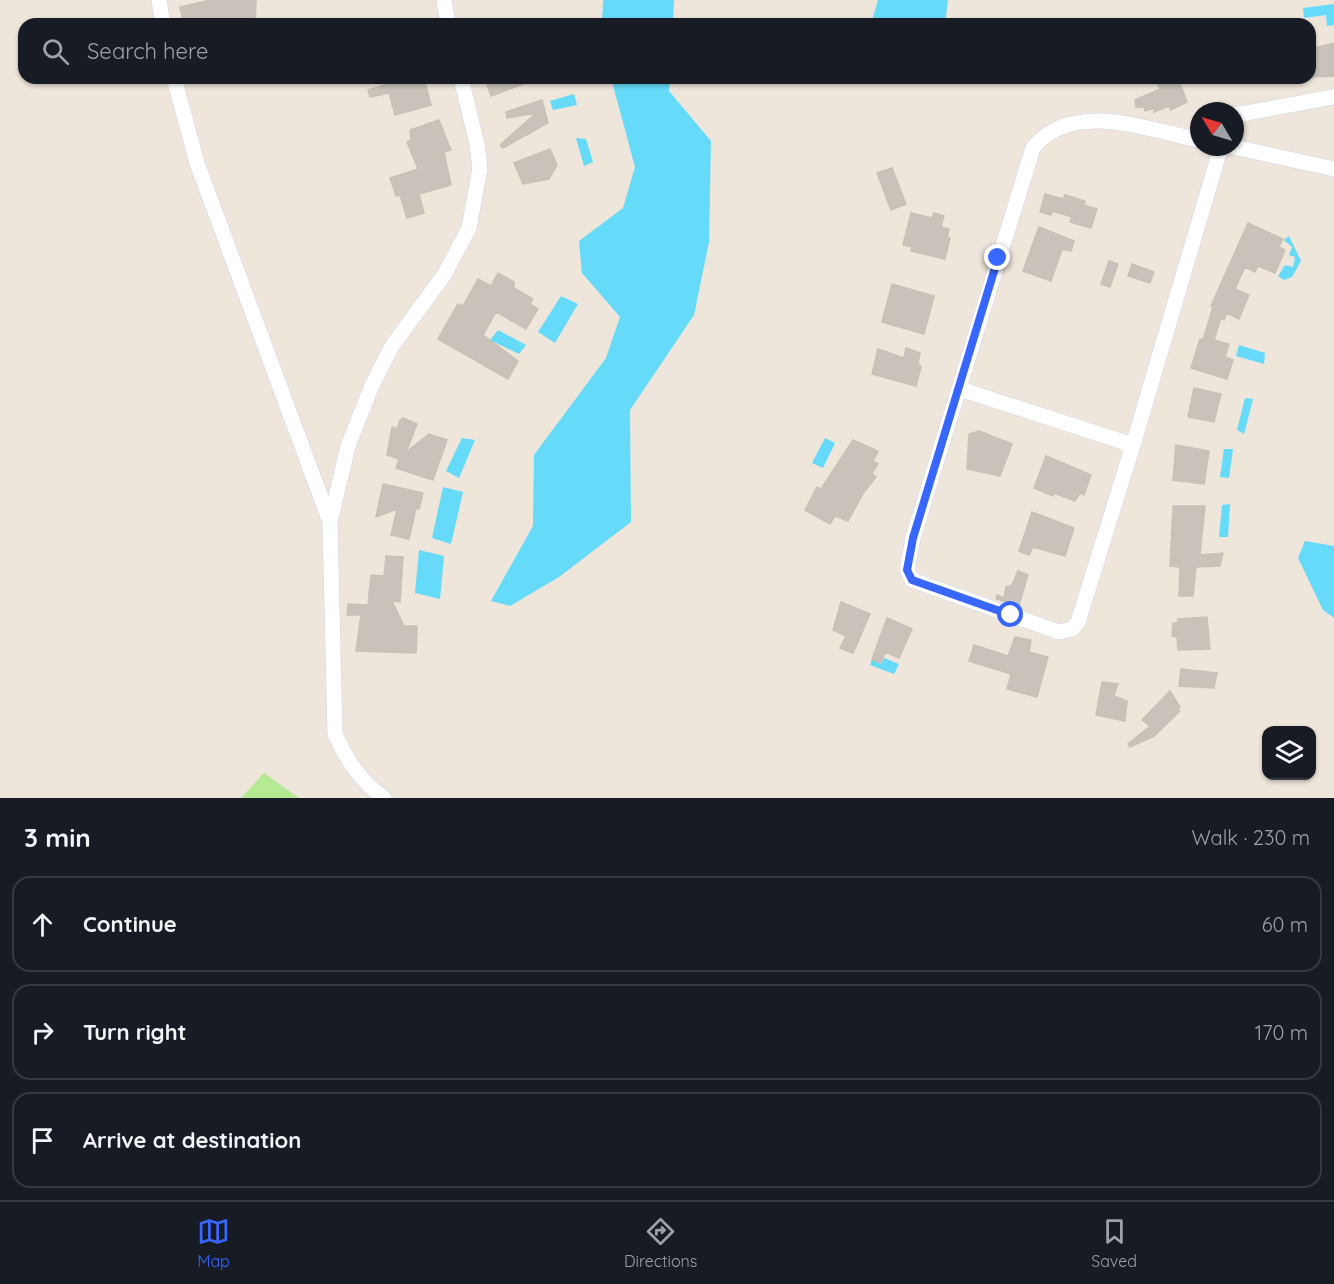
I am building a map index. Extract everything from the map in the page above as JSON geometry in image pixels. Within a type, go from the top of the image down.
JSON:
[{"type":"street","points":[[159,0],[162,18]]},
{"type":"street","points":[[444,0],[447,18]]},
{"type":"street","points":[[176,84],[196,163],[330,522]]},
{"type":"street","points":[[384,798],[366,785],[347,762],[335,734],[330,522],[348,446],[373,383],[392,346],[444,275],[469,228],[480,168],[477,144],[462,84]]},
{"type":"street","points":[[1244,113],[1334,97]]},
{"type":"street","points":[[1190,136],[1102,122],[1063,126],[1042,136],[1033,148],[913,538],[908,559],[909,575],[912,580],[951,596],[1059,632],[1072,629],[1081,614],[1218,156]]},
{"type":"street","points":[[1244,149],[1334,169]]},
{"type":"street","points":[[960,389],[1133,445]]},
{"type":"green space","points":[[264,773],[299,798],[241,798]]},
{"type":"water","points":[[603,0],[674,0],[673,18],[602,18]]},
{"type":"water","points":[[878,0],[948,0],[946,18],[873,18]]},
{"type":"water","points":[[1334,4],[1334,25],[1327,26],[1326,15],[1304,18],[1303,8]]},
{"type":"water","points":[[613,84],[670,84],[669,91],[711,141],[709,242],[694,315],[630,410],[631,522],[559,577],[510,606],[491,601],[533,526],[534,455],[606,358],[620,317],[582,273],[579,241],[623,208],[635,167]]},
{"type":"water","points":[[574,94],[577,105],[553,110],[550,101]]},
{"type":"water","points":[[576,138],[586,139],[593,162],[584,166]]},
{"type":"water","points":[[1289,236],[1301,261],[1292,277],[1284,280],[1278,276],[1285,265],[1293,267],[1295,257],[1289,255],[1292,247],[1284,240]]},
{"type":"water","points":[[561,296],[578,304],[555,343],[538,332]]},
{"type":"water","points":[[498,330],[526,345],[519,354],[490,340]]},
{"type":"water","points":[[1239,345],[1265,353],[1264,364],[1236,356]]},
{"type":"water","points":[[1245,398],[1253,399],[1244,434],[1237,430]]},
{"type":"water","points":[[462,438],[475,440],[459,478],[446,471]]},
{"type":"water","points":[[825,438],[835,443],[823,468],[812,463]]},
{"type":"water","points":[[1224,449],[1233,449],[1229,478],[1220,477]]},
{"type":"water","points":[[443,487],[463,492],[451,544],[432,538]]},
{"type":"water","points":[[1230,504],[1228,537],[1219,537],[1222,505]]},
{"type":"water","points":[[1305,541],[1334,546],[1334,618],[1323,610],[1298,558]]},
{"type":"water","points":[[419,550],[444,556],[440,599],[415,593]]},
{"type":"water","points":[[884,658],[899,664],[894,674],[870,665],[872,659],[881,664]]},
{"type":"building","points":[[210,0],[256,0],[255,18],[183,18],[180,7]]},
{"type":"building","points":[[1334,43],[1334,76],[1316,77],[1316,48]]},
{"type":"building","points":[[388,84],[426,84],[431,105],[395,115],[389,93],[370,97],[368,90]]},
{"type":"building","points":[[487,84],[523,84],[491,96]]},
{"type":"building","points":[[1158,84],[1180,84],[1187,102],[1171,110],[1169,106],[1154,112],[1155,108],[1145,111],[1144,107],[1136,107],[1135,100],[1160,89]]},
{"type":"building","points":[[542,100],[548,123],[503,148],[500,145],[536,113],[507,118],[506,112]]},
{"type":"building","points":[[439,120],[451,150],[444,152],[451,185],[419,194],[424,213],[407,218],[400,195],[396,196],[390,178],[418,169],[407,142],[411,140],[410,130]]},
{"type":"building","points":[[550,149],[557,165],[549,179],[523,184],[514,163]]},
{"type":"building","points":[[892,168],[906,204],[891,210],[877,173]]},
{"type":"building","points":[[1045,194],[1063,199],[1065,195],[1085,201],[1084,205],[1097,209],[1091,228],[1070,222],[1072,217],[1052,211],[1051,215],[1040,212]]},
{"type":"building","points":[[911,213],[932,218],[934,213],[944,216],[941,227],[949,229],[947,237],[950,238],[945,259],[911,251],[912,247],[903,245]]},
{"type":"building","points":[[1248,223],[1283,239],[1279,247],[1285,250],[1275,273],[1258,266],[1255,272],[1245,267],[1235,289],[1249,295],[1239,319],[1227,313],[1224,320],[1221,318],[1214,340],[1229,344],[1225,357],[1233,360],[1227,379],[1191,368],[1200,339],[1203,340],[1213,307],[1211,306]]},
{"type":"building","points":[[1039,227],[1074,241],[1071,251],[1062,249],[1051,281],[1023,271]]},
{"type":"building","points":[[1109,261],[1118,264],[1110,287],[1101,284]]},
{"type":"building","points":[[1132,264],[1154,272],[1150,283],[1128,276]]},
{"type":"building","points":[[498,273],[514,282],[514,288],[533,299],[530,304],[538,309],[526,329],[496,312],[483,335],[518,361],[508,379],[438,339],[458,304],[463,306],[478,279],[491,286]]},
{"type":"building","points":[[892,284],[934,296],[924,334],[882,322]]},
{"type":"building","points":[[906,348],[920,353],[918,363],[921,367],[916,386],[872,374],[878,349],[904,358]]},
{"type":"building","points":[[1194,388],[1221,394],[1214,422],[1188,417]]},
{"type":"building","points":[[403,418],[417,424],[406,452],[429,434],[447,440],[433,480],[396,468],[399,459],[387,455],[392,427],[397,429]]},
{"type":"building","points":[[979,431],[1012,444],[1000,476],[967,469],[969,434]]},
{"type":"building","points":[[853,440],[878,451],[873,461],[878,464],[872,473],[876,477],[864,492],[848,521],[835,516],[830,524],[805,510],[817,487],[821,489]]},
{"type":"building","points":[[1176,445],[1209,451],[1204,484],[1173,480]]},
{"type":"building","points":[[1046,456],[1091,475],[1084,495],[1080,493],[1075,501],[1054,493],[1053,496],[1034,488]]},
{"type":"building","points":[[383,484],[423,493],[419,509],[416,508],[409,539],[391,535],[397,509],[376,517]]},
{"type":"building","points":[[1173,506],[1205,506],[1200,555],[1223,553],[1220,566],[1196,567],[1193,596],[1179,596],[1180,567],[1170,566]]},
{"type":"building","points":[[1032,512],[1074,528],[1065,556],[1033,547],[1029,555],[1019,551]]},
{"type":"building","points":[[386,556],[403,557],[400,602],[392,601],[404,626],[417,626],[416,653],[356,651],[361,615],[347,615],[348,604],[368,605],[371,575],[384,576]]},
{"type":"building","points":[[1018,571],[1028,575],[1019,605],[996,599],[997,595],[1004,598],[1006,587],[1012,585]]},
{"type":"building","points":[[841,602],[870,614],[853,653],[840,648],[846,636],[833,630]]},
{"type":"building","points":[[1207,617],[1210,649],[1178,650],[1177,637],[1172,636],[1173,623],[1177,623],[1178,619]]},
{"type":"building","points":[[887,618],[912,629],[899,658],[885,652],[881,663],[872,659]]},
{"type":"building","points":[[1015,637],[1031,640],[1029,652],[1048,657],[1037,697],[1007,689],[1011,674],[969,661],[974,645],[1008,656]]},
{"type":"building","points":[[1181,669],[1217,673],[1214,688],[1179,686]]},
{"type":"building","points":[[1102,682],[1118,684],[1114,696],[1127,701],[1125,721],[1096,715]]},
{"type":"building","points":[[1170,691],[1180,711],[1154,736],[1130,747],[1128,744],[1150,726],[1142,720]]},
{"type":"route","points":[[998,258],[913,538],[907,570],[912,580],[951,596],[1011,615]]}]
